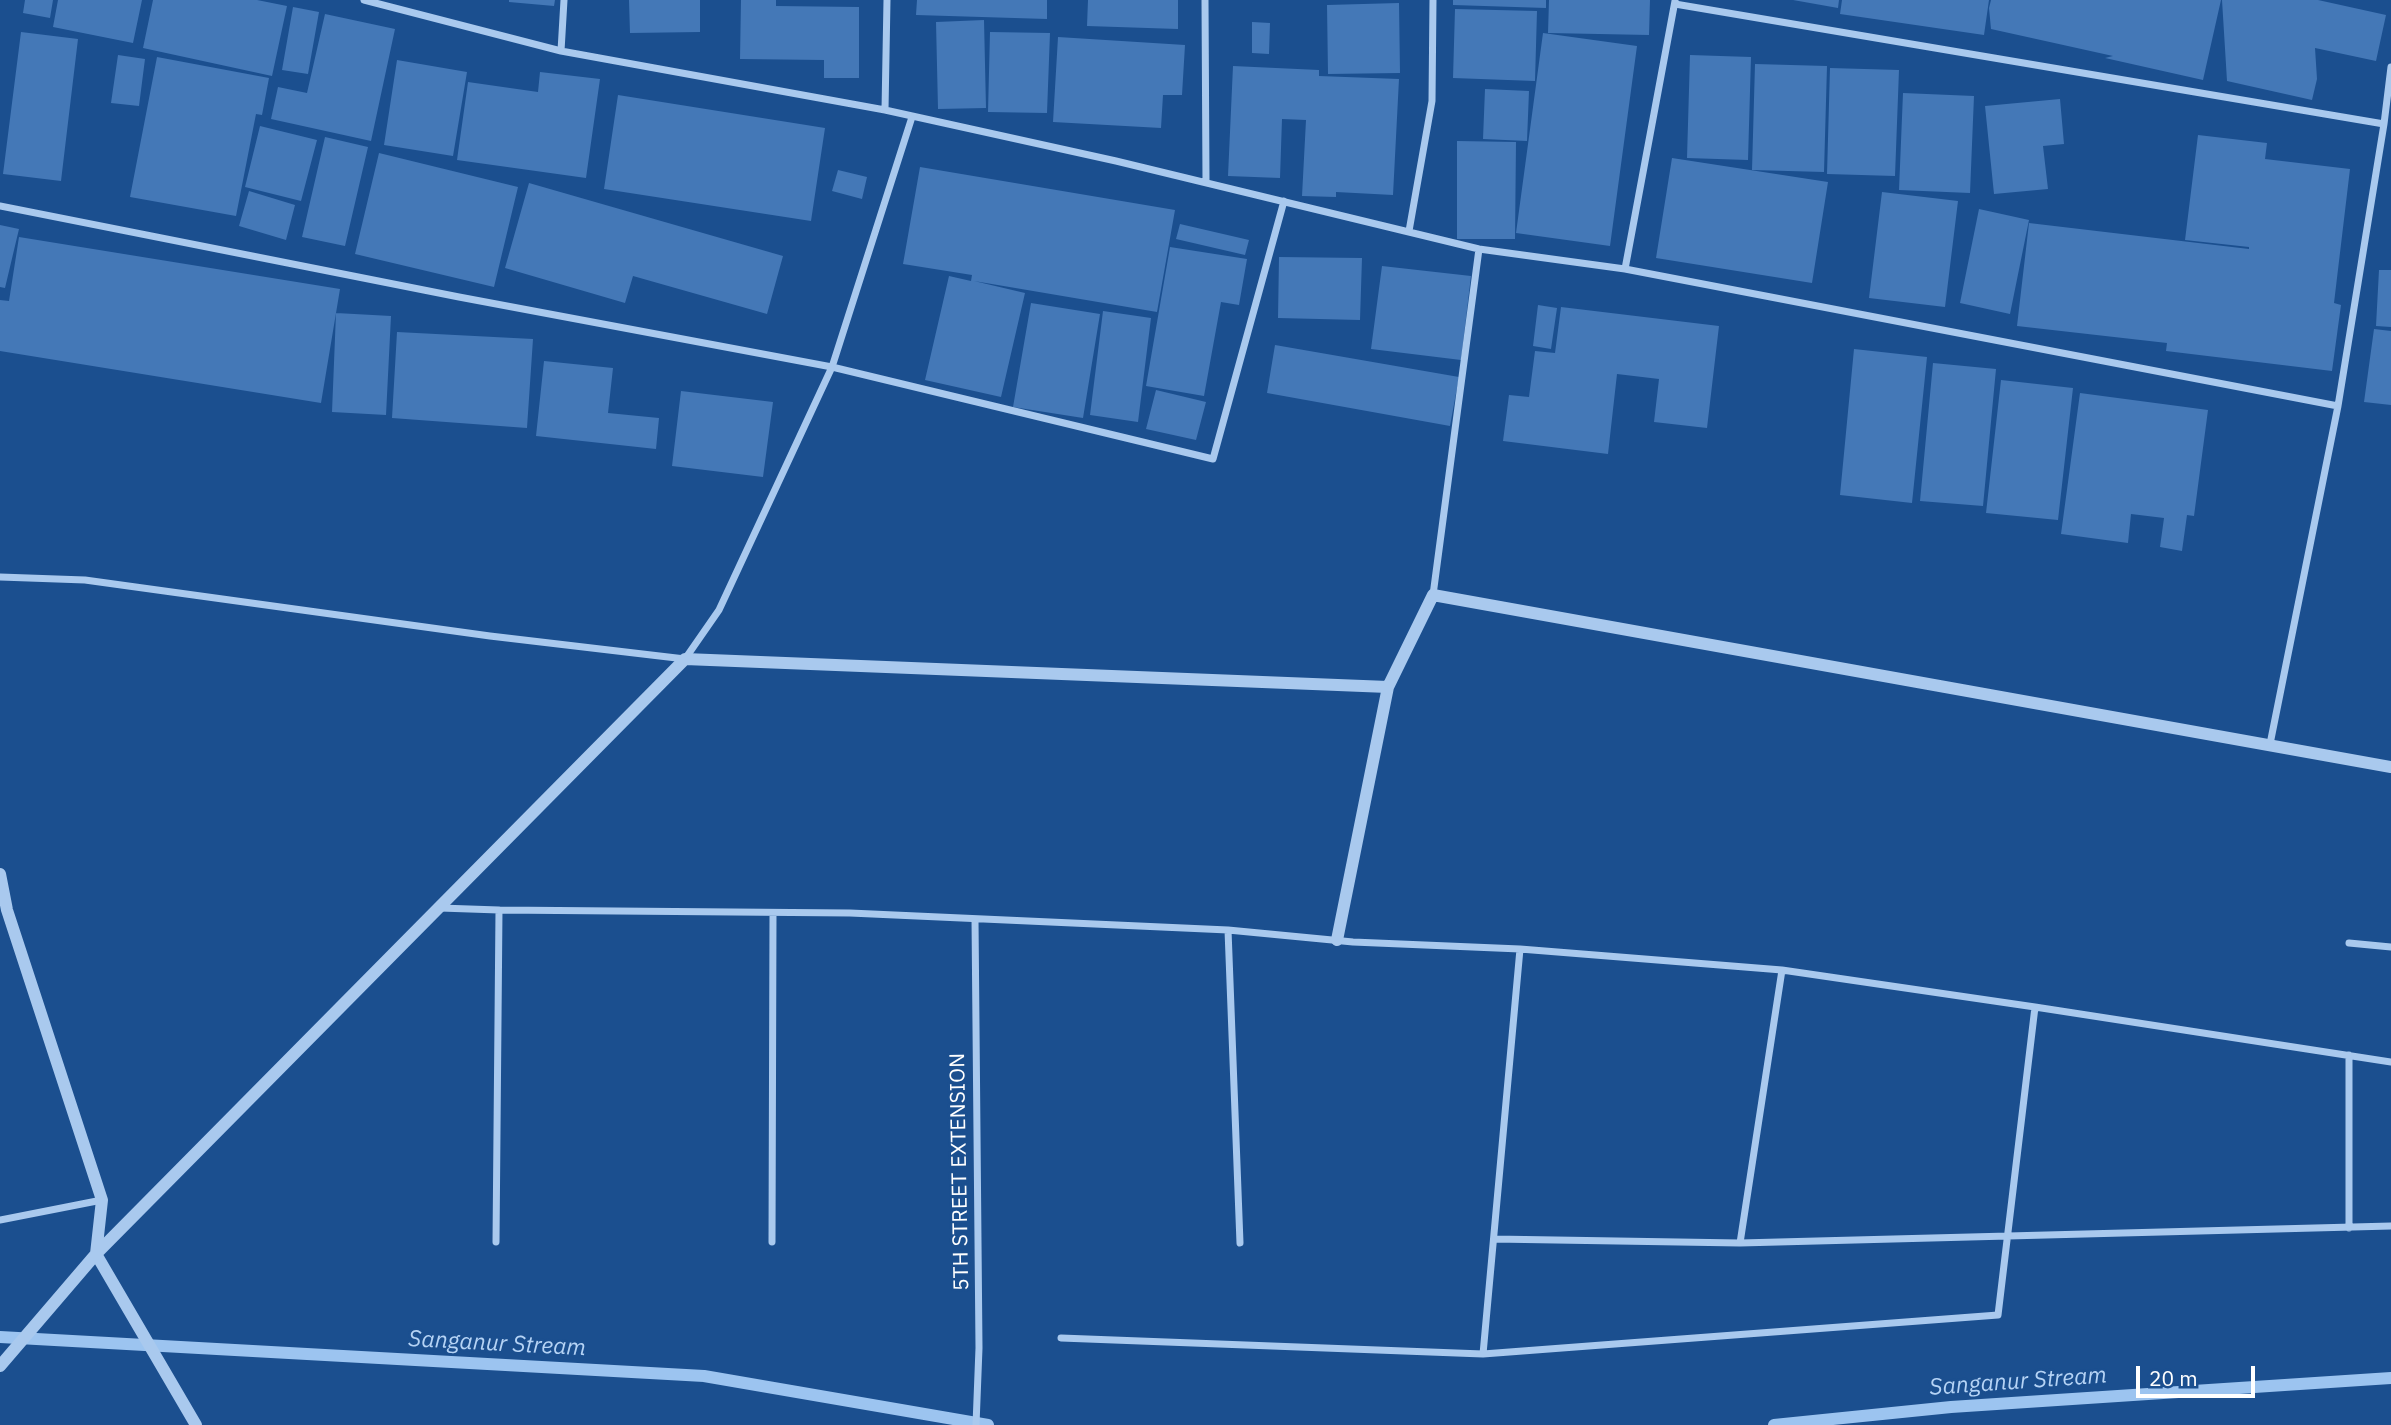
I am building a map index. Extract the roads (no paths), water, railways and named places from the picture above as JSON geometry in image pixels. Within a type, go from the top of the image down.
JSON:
[{"type":"street","points":[[363,0],[561,51],[885,110],[1206,182],[1479,249],[1625,269],[2338,406]]},
{"type":"street","points":[[561,51],[564,0]]},
{"type":"street","points":[[885,110],[887,0]]},
{"type":"street","points":[[1205,0],[1206,182]]},
{"type":"street","points":[[1409,231],[1432,101],[1433,0]]},
{"type":"street","points":[[1625,269],[1675,2],[2384,124]]},
{"type":"street","points":[[2270,744],[2338,406],[2391,67]]},
{"type":"street","points":[[0,1366],[96,1254],[685,659],[719,610],[832,367],[912,117]]},
{"type":"street","points":[[0,206],[832,367],[1213,459],[1284,201]]},
{"type":"street","points":[[1337,940],[1388,687],[1433,596],[1479,249]]},
{"type":"street","points":[[0,577],[85,580],[490,636],[685,659],[1388,687]]},
{"type":"street","points":[[1433,596],[2391,766]]},
{"type":"street","points":[[0,874],[7,910],[102,1200],[96,1254],[196,1425]]},
{"type":"street","points":[[439,908],[850,913],[1228,930],[1337,940],[1520,949],[1782,970],[2391,1062]]},
{"type":"street","points":[[496,1242],[499,910]]},
{"type":"street","points":[[772,1242],[773,913]]},
{"type":"street","name":"5TH STREET EXTENSION","points":[[975,919],[979,1348],[976,1425]]},
{"type":"street","points":[[1228,930],[1240,1243]]},
{"type":"street","points":[[2349,943],[2391,947]]},
{"type":"street","points":[[1483,1354],[1520,949]]},
{"type":"street","points":[[1740,1243],[1782,970]]},
{"type":"street","points":[[1061,1339],[1483,1354],[1997,1315],[2035,1007]]},
{"type":"street","points":[[2349,1055],[2349,1228]]},
{"type":"street","points":[[0,1220],[102,1200]]},
{"type":"street","points":[[1494,1239],[1740,1243],[2391,1226]]},
{"type":"waterway","name":"Sanganur Stream","points":[[0,1337],[704,1376],[988,1425]]},
{"type":"waterway","name":"Sanganur Stream","points":[[1774,1425],[1951,1407],[2391,1378]]}]
